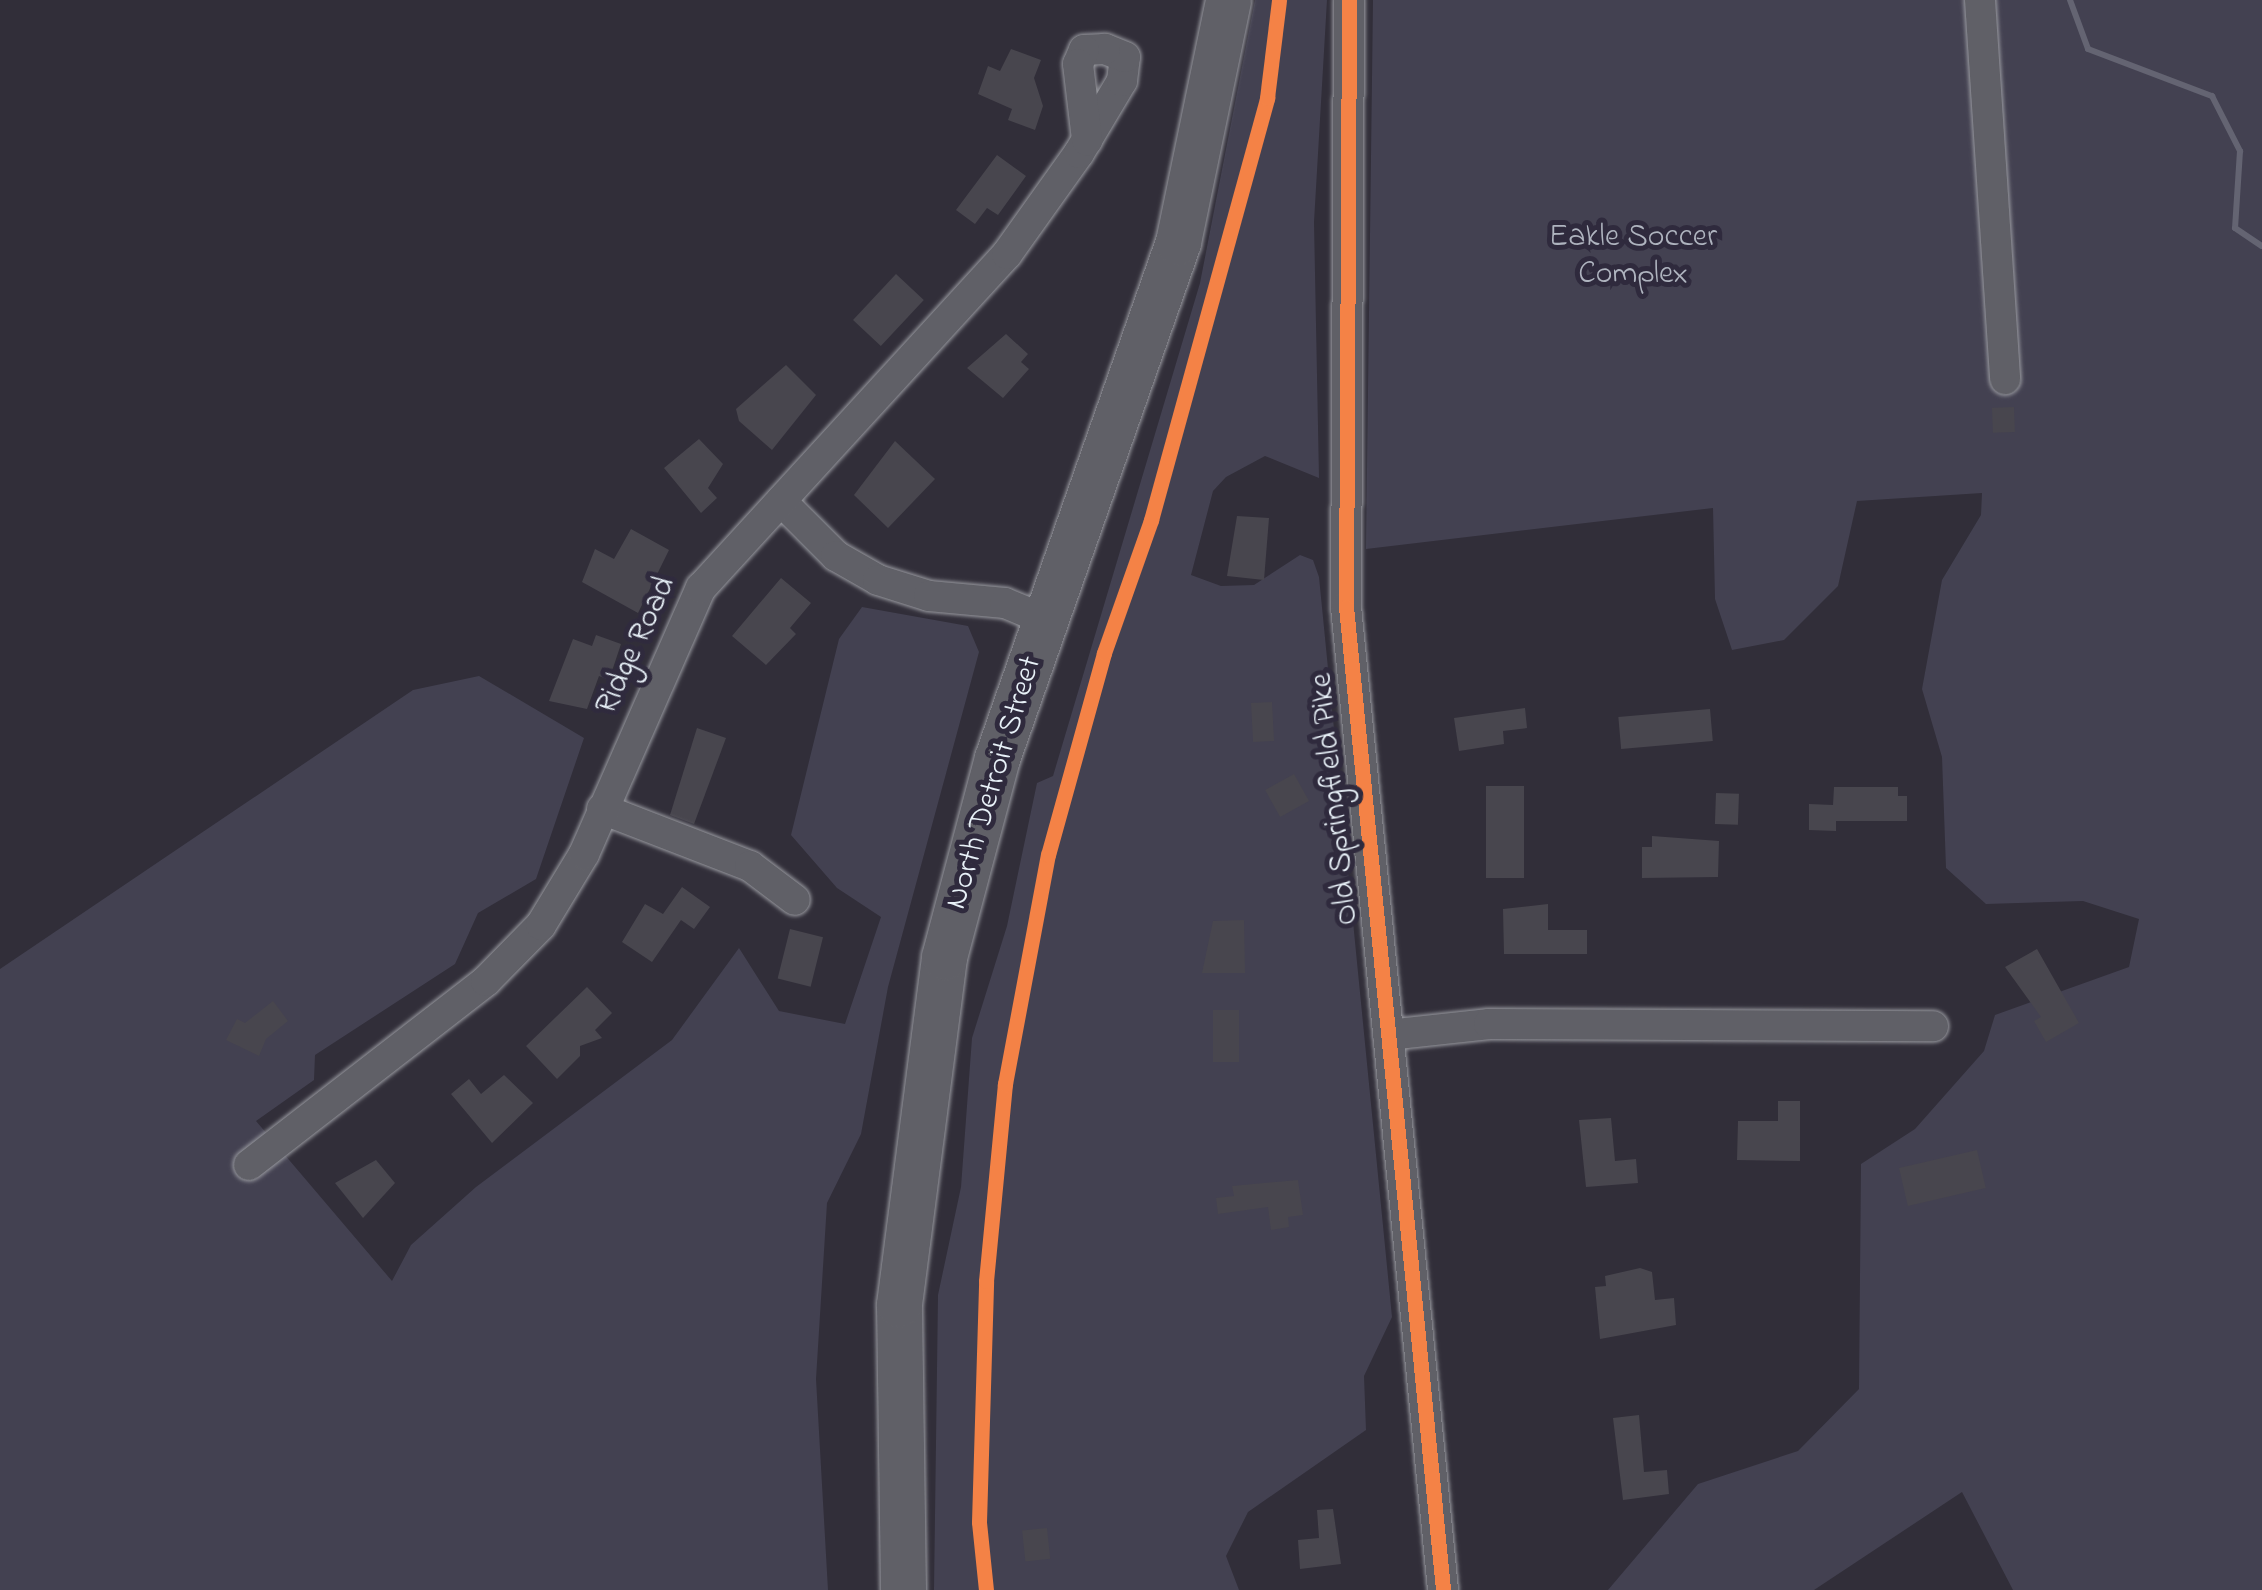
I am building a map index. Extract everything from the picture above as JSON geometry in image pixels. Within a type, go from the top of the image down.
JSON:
[{"type":"highway","name":"North Detroit Street","points":[[903,1590],[899,1322],[921,1092],[970,848],[1178,242],[1228,0]]},
{"type":"street","name":"Old Springfield Pike","points":[[1350,0],[1345,592],[1443,1590]]},
{"type":"street","points":[[1980,0],[2005,379]]},
{"type":"street","name":"Ridge Road","points":[[249,1165],[515,954],[563,892],[680,623],[716,570],[962,312],[1086,140]]},
{"type":"street","points":[[781,501],[836,556],[878,580],[928,596],[1005,603],[1046,620]]},
{"type":"street","points":[[602,809],[750,866],[795,900]]},
{"type":"street","points":[[1388,1035],[1489,1024],[1933,1026]]},
{"type":"green space","points":[[1255,0],[1327,0],[1314,222],[1319,478],[1265,456],[1226,477],[1213,491],[1191,575],[1221,586],[1254,585],[1300,555],[1313,560],[1319,577],[1392,1317],[1364,1376],[1366,1430],[1248,1512],[1226,1556],[1239,1590],[934,1590],[938,1295],[961,1187],[972,1038],[1007,926],[1037,783],[1053,776],[1200,283]]},
{"type":"green space","name":"Eakle Soccer Complex","points":[[1373,0],[2262,0],[2262,1590],[2013,1590],[1962,1492],[1814,1590],[1608,1590],[1698,1484],[1798,1451],[1859,1389],[1861,1164],[1915,1129],[1984,1051],[1995,1015],[2129,967],[2139,919],[2083,901],[1986,904],[1946,868],[1942,757],[1922,689],[1942,580],[1981,515],[1982,493],[1857,501],[1838,586],[1784,640],[1732,650],[1715,599],[1713,508],[1366,549]]},
{"type":"green space","points":[[862,607],[968,626],[979,652],[888,987],[861,1134],[827,1203],[816,1379],[828,1590],[0,1590],[0,969],[413,690],[479,676],[584,738],[536,879],[478,913],[455,964],[315,1055],[314,1080],[256,1121],[392,1281],[411,1245],[476,1187],[672,1040],[739,948],[779,1011],[845,1024],[881,917],[837,888],[791,835],[839,639]]},
{"type":"building","points":[[1011,49],[1041,60],[1034,78],[1043,106],[1035,130],[1008,120],[1012,109],[978,94],[988,66],[1000,71]]},
{"type":"building","points":[[997,155],[1026,176],[998,215],[987,208],[975,224],[956,210]]},
{"type":"building","points":[[896,274],[924,300],[881,346],[853,320]]},
{"type":"building","points":[[1006,334],[1028,354],[1021,362],[1029,369],[1003,398],[967,368]]},
{"type":"building","points":[[786,365],[816,395],[772,450],[739,421],[736,409]]},
{"type":"building","points":[[2014,407],[2015,432],[1993,433],[1992,408]]},
{"type":"building","points":[[699,439],[723,464],[708,488],[717,498],[701,513],[664,468]]},
{"type":"building","points":[[895,441],[935,479],[888,528],[854,495]]},
{"type":"building","points":[[1237,516],[1269,518],[1264,580],[1227,576]]},
{"type":"building","points":[[631,529],[669,550],[638,613],[582,582],[595,549],[614,559]]},
{"type":"building","points":[[781,578],[811,603],[790,628],[796,634],[766,665],[732,636]]},
{"type":"building","points":[[596,635],[621,644],[609,680],[599,676],[587,709],[549,701],[573,639],[592,646]]},
{"type":"building","points":[[1272,702],[1274,741],[1253,742],[1251,703]]},
{"type":"building","points":[[1525,708],[1527,728],[1503,731],[1504,744],[1459,751],[1454,718]]},
{"type":"building","points":[[1710,709],[1713,741],[1621,749],[1618,717]]},
{"type":"building","points":[[697,728],[726,738],[694,824],[670,815]]},
{"type":"building","points":[[1294,774],[1309,801],[1280,817],[1265,790]]},
{"type":"building","points":[[1486,786],[1524,786],[1524,878],[1486,878]]},
{"type":"building","points":[[1834,787],[1898,787],[1898,796],[1907,796],[1907,821],[1836,821],[1836,831],[1809,830],[1809,804],[1833,805]]},
{"type":"building","points":[[1716,793],[1739,794],[1738,825],[1715,824]]},
{"type":"building","points":[[1652,836],[1719,841],[1718,877],[1642,878],[1642,847],[1652,847]]},
{"type":"building","points":[[682,887],[710,907],[694,929],[681,920],[652,962],[622,942],[645,904],[663,914]]},
{"type":"building","points":[[1548,904],[1548,930],[1587,930],[1587,954],[1504,954],[1503,909]]},
{"type":"building","points":[[1244,920],[1245,973],[1202,973],[1213,921]]},
{"type":"building","points":[[790,929],[823,937],[811,987],[778,978]]},
{"type":"building","points":[[2037,949],[2079,1023],[2046,1042],[2034,1021],[2041,1017],[2005,967]]},
{"type":"building","points":[[587,987],[612,1013],[595,1030],[602,1038],[580,1046],[580,1056],[557,1079],[526,1046]]},
{"type":"building","points":[[273,1001],[288,1021],[266,1039],[259,1056],[226,1040],[237,1019],[245,1023]]},
{"type":"building","points":[[1213,1010],[1239,1010],[1239,1062],[1213,1062]]},
{"type":"building","points":[[504,1075],[533,1103],[492,1143],[451,1094],[469,1079],[481,1094]]},
{"type":"building","points":[[1778,1101],[1800,1101],[1800,1161],[1737,1160],[1738,1121],[1778,1121]]},
{"type":"building","points":[[1611,1118],[1615,1161],[1636,1159],[1638,1183],[1586,1187],[1579,1120]]},
{"type":"building","points":[[1977,1150],[1986,1188],[1908,1206],[1899,1168]]},
{"type":"building","points":[[376,1160],[395,1183],[363,1218],[335,1183]]},
{"type":"building","points":[[1298,1180],[1303,1215],[1288,1217],[1289,1227],[1271,1230],[1268,1207],[1218,1214],[1216,1198],[1234,1196],[1232,1186]]},
{"type":"building","points":[[1640,1268],[1652,1272],[1655,1300],[1674,1298],[1676,1325],[1600,1339],[1595,1287],[1606,1286],[1605,1276]]},
{"type":"building","points":[[1639,1415],[1644,1472],[1667,1470],[1669,1494],[1623,1500],[1613,1418]]},
{"type":"building","points":[[1333,1509],[1341,1564],[1300,1569],[1298,1540],[1319,1538],[1317,1510]]},
{"type":"building","points":[[1047,1528],[1050,1559],[1025,1561],[1022,1531]]},
{"type":"waterway","points":[[2070,0],[2088,49],[2212,96],[2240,151],[2235,228],[2262,246]]},
{"type":"cycle path","points":[[986,1590],[979,1522],[986,1281],[1005,1084],[1048,855],[1104,653],[1151,520],[1267,98],[1279,0]]},
{"type":"cycle path","points":[[1349,0],[1346,607],[1443,1590]]}]
